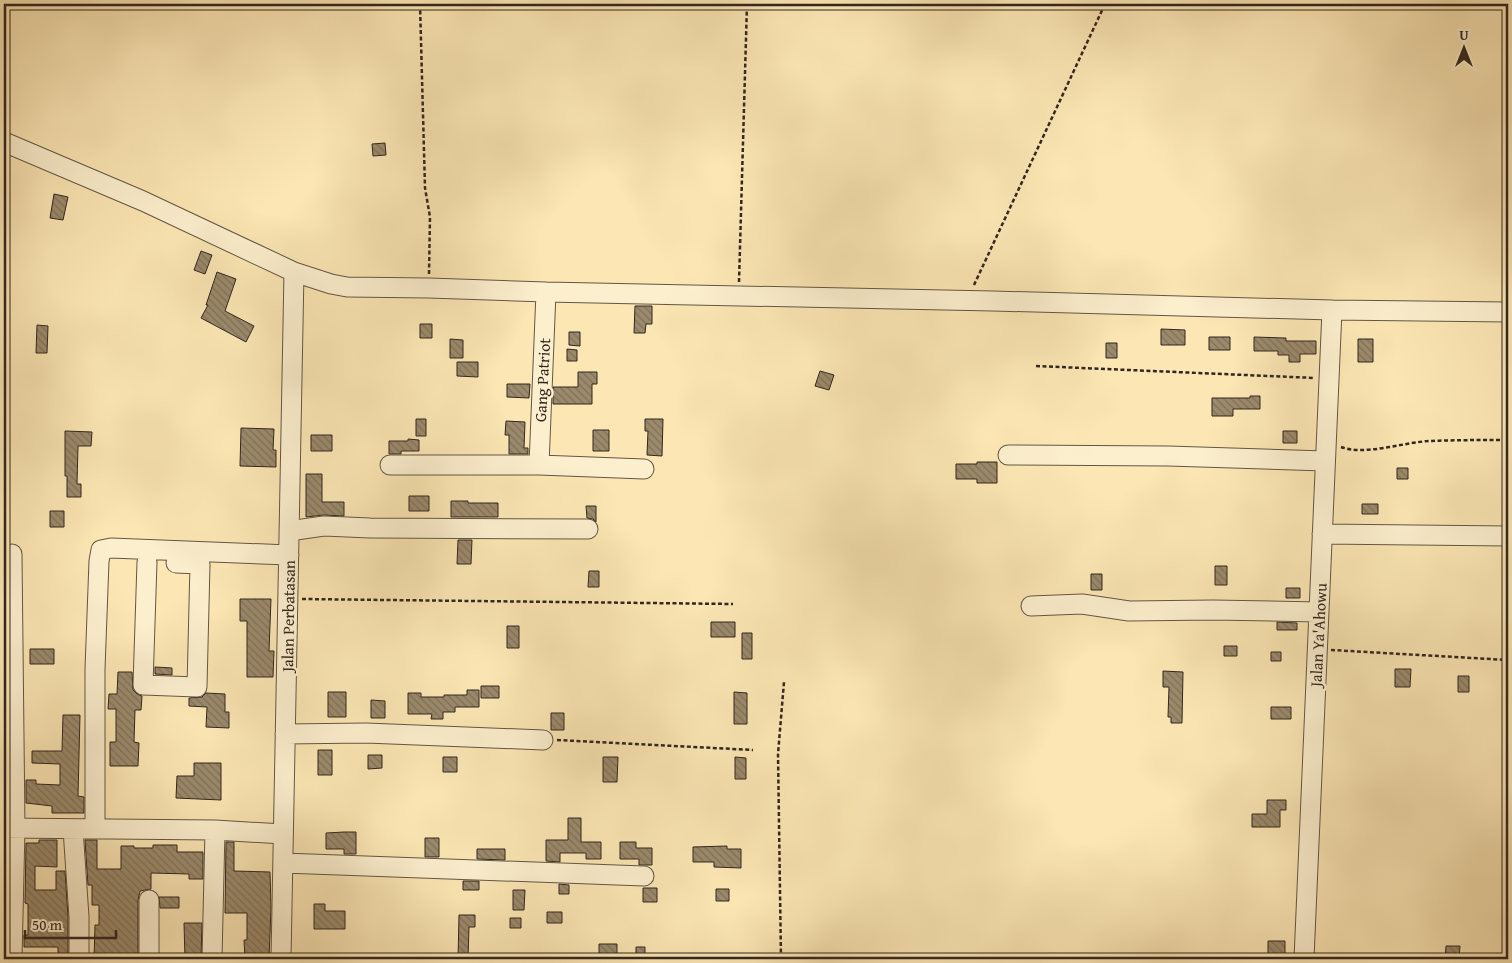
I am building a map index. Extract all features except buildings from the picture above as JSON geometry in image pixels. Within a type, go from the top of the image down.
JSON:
[{"type":"street","points":[[4,142],[143,201],[294,272],[347,287],[1332,310],[1508,312]]},
{"type":"street","name":"Jalan Perbatasan","points":[[281,959],[294,272]]},
{"type":"street","name":"Gang Patriot","points":[[537,465],[546,292]]},
{"type":"street","name":"Jalan Ya'Ahowu","points":[[1304,959],[1332,310]]},
{"type":"street","points":[[1008,454],[1168,456],[1325,461]]},
{"type":"street","points":[[390,465],[537,465],[644,469]]},
{"type":"street","points":[[289,531],[324,526],[370,528],[588,528]]},
{"type":"street","points":[[1322,534],[1508,536]]},
{"type":"street","points":[[95,829],[95,669],[101,550],[111,548],[289,555]]},
{"type":"street","points":[[12,554],[10,828],[12,959]]},
{"type":"street","points":[[99,561],[147,562],[200,564],[196,687],[144,685],[147,562]]},
{"type":"street","points":[[1031,606],[1082,604],[1129,611],[1319,612]]},
{"type":"street","points":[[285,734],[366,733],[543,740]]},
{"type":"street","points":[[10,828],[215,830],[283,834]]},
{"type":"street","points":[[73,828],[80,917],[79,959]]},
{"type":"street","points":[[212,959],[215,830]]},
{"type":"street","points":[[283,863],[644,876]]},
{"type":"street","points":[[149,900],[149,959]]},
{"type":"path","points":[[420,4],[424,188],[430,217],[429,288]]},
{"type":"path","points":[[738,296],[747,4]]},
{"type":"path","points":[[967,300],[1105,4]]},
{"type":"path","points":[[1036,366],[1329,378]]},
{"type":"path","points":[[1326,441],[1346,448],[1369,449],[1428,441],[1508,440]]},
{"type":"path","points":[[288,598],[733,604]]},
{"type":"path","points":[[1317,649],[1508,660]]},
{"type":"path","points":[[781,959],[778,754],[784,682]]},
{"type":"path","points":[[543,740],[753,750]]}]
